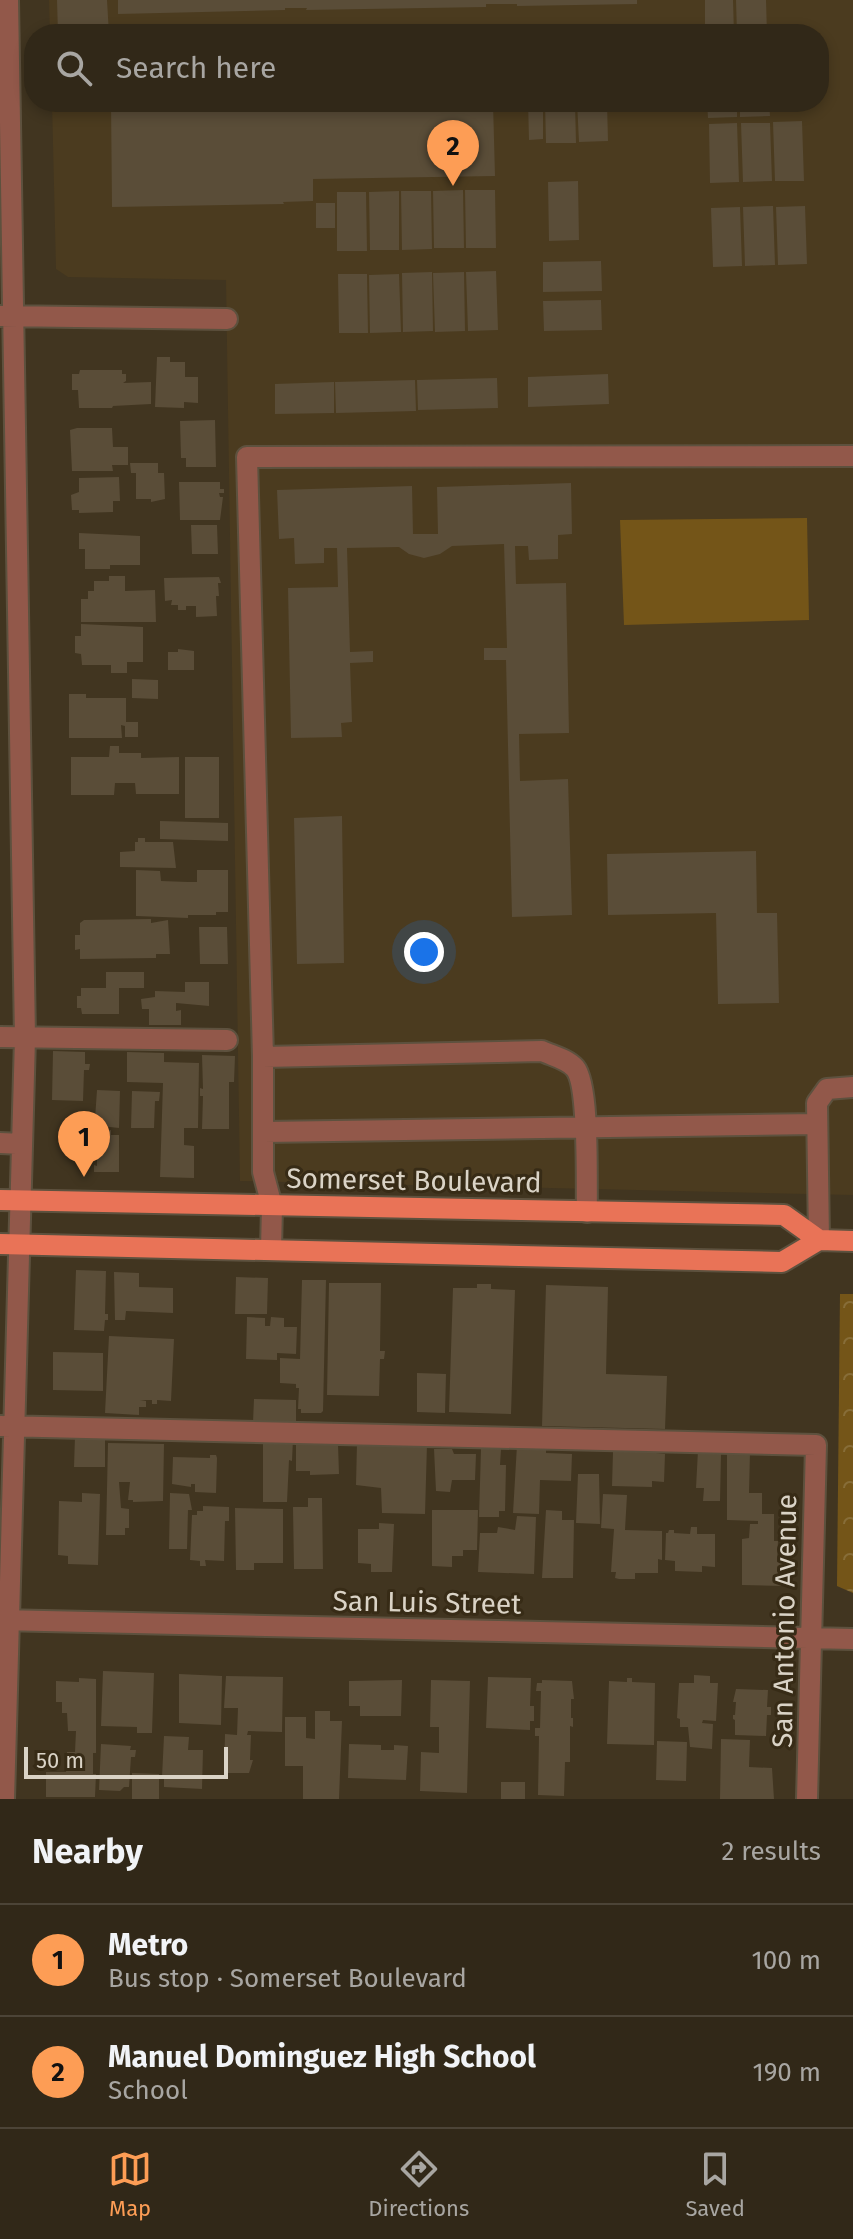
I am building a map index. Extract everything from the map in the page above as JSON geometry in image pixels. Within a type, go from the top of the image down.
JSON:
[{"type":"main road","name":"Somerset Boulevard","points":[[0,1200],[784,1215],[819,1240]]},
{"type":"main road","points":[[10,1244],[782,1262],[819,1240],[853,1241]]},
{"type":"street","points":[[4,1799],[10,1244],[21,1201],[25,1038],[6,316],[8,0]]},
{"type":"street","points":[[6,316],[227,319]]},
{"type":"street","points":[[271,1250],[272,1206],[263,1172],[263,1057],[247,457],[853,456]]},
{"type":"street","points":[[0,1037],[227,1040]]},
{"type":"street","points":[[263,1057],[542,1051],[564,1060],[577,1070],[584,1090],[587,1212]]},
{"type":"street","points":[[819,1240],[817,1103],[827,1089],[853,1087]]},
{"type":"street","points":[[264,1132],[817,1124]]},
{"type":"street","points":[[0,1143],[22,1144]]},
{"type":"street","name":"San Antonio Avenue","points":[[8,1426],[816,1445],[807,1799]]},
{"type":"street","name":"San Luis Street","points":[[5,1620],[853,1639]]},
{"type":"shaded area","points":[[49,0],[853,0],[853,1195],[240,1181],[226,280],[68,277],[56,269],[52,112],[829,112],[829,24],[50,24]]},
{"type":"green space","points":[[807,518],[809,620],[624,625],[620,520]]},
{"type":"green space","points":[[840,1294],[853,1294],[853,1593],[837,1586]]},
{"type":"building","points":[[57,0],[107,0],[108,24],[58,24]]},
{"type":"building","points":[[118,0],[637,0],[637,4],[486,4],[486,7],[285,8],[118,14]]},
{"type":"building","points":[[705,0],[733,0],[734,24],[705,24]]},
{"type":"building","points":[[736,0],[766,0],[767,24],[737,24]]},
{"type":"building","points":[[111,112],[493,112],[495,176],[313,179],[313,201],[112,207]]},
{"type":"building","points":[[528,112],[543,112],[543,139],[529,140]]},
{"type":"building","points":[[545,112],[575,112],[576,143],[546,143]]},
{"type":"building","points":[[578,112],[607,112],[608,141],[579,142]]},
{"type":"building","points":[[708,112],[737,112],[737,117],[708,118]]},
{"type":"building","points":[[740,112],[770,112],[770,116],[740,117]]},
{"type":"building","points":[[802,121],[804,181],[775,181],[773,122]]},
{"type":"building","points":[[737,123],[739,182],[710,183],[709,124]]},
{"type":"building","points":[[741,123],[770,123],[772,181],[743,182]]},
{"type":"building","points":[[578,181],[579,240],[549,241],[548,182]]},
{"type":"building","points":[[463,190],[464,248],[434,248],[433,191]]},
{"type":"building","points":[[465,190],[495,190],[496,248],[466,248]]},
{"type":"building","points":[[399,191],[399,250],[370,250],[369,192]]},
{"type":"building","points":[[401,191],[431,191],[432,249],[402,250]]},
{"type":"building","points":[[337,192],[366,192],[367,251],[337,251]]},
{"type":"building","points":[[316,203],[335,203],[335,228],[316,228]]},
{"type":"building","points":[[773,206],[775,265],[745,266],[743,207]]},
{"type":"building","points":[[805,206],[807,264],[778,265],[776,207]]},
{"type":"building","points":[[740,207],[742,266],[713,267],[711,208]]},
{"type":"building","points":[[601,261],[602,291],[543,292],[543,262]]},
{"type":"building","points":[[496,271],[498,330],[468,331],[466,272]]},
{"type":"building","points":[[432,272],[433,331],[403,332],[402,273]]},
{"type":"building","points":[[464,272],[465,331],[435,332],[433,273]]},
{"type":"building","points":[[338,274],[367,274],[368,333],[339,333]]},
{"type":"building","points":[[399,274],[401,332],[370,333],[369,275]]},
{"type":"building","points":[[601,300],[602,330],[544,331],[543,301]]},
{"type":"building","points":[[157,357],[170,357],[170,362],[185,362],[185,377],[198,377],[198,403],[184,402],[184,408],[155,407]]},
{"type":"building","points":[[80,370],[122,370],[122,374],[126,374],[123,383],[151,382],[151,404],[79,408],[78,390],[72,390],[72,374],[79,374]]},
{"type":"building","points":[[608,374],[609,404],[528,407],[528,377]]},
{"type":"building","points":[[497,378],[498,408],[418,410],[417,380]]},
{"type":"building","points":[[415,380],[416,411],[336,413],[335,382]]},
{"type":"building","points":[[334,382],[334,413],[275,414],[275,384]]},
{"type":"building","points":[[215,420],[216,467],[186,467],[186,458],[181,458],[180,421]]},
{"type":"building","points":[[112,428],[113,447],[128,447],[128,465],[112,465],[113,471],[72,471],[70,430]]},
{"type":"building","points":[[130,463],[158,463],[158,473],[164,473],[165,499],[151,502],[151,499],[136,499],[136,473],[131,473]]},
{"type":"building","points":[[119,477],[120,501],[113,501],[113,512],[79,513],[79,510],[72,510],[71,495],[79,492],[79,478]]},
{"type":"building","points":[[179,482],[220,482],[224,493],[219,493],[223,497],[220,520],[180,520]]},
{"type":"building","points":[[571,483],[572,534],[558,535],[558,559],[529,560],[528,546],[515,546],[516,584],[566,583],[569,733],[519,734],[520,781],[568,779],[572,915],[512,917],[506,660],[484,660],[484,648],[507,648],[504,544],[452,546],[440,554],[424,558],[399,547],[347,548],[350,652],[373,651],[373,662],[350,663],[352,722],[341,723],[342,737],[291,738],[288,588],[338,587],[337,548],[324,548],[324,563],[295,564],[294,538],[279,539],[277,490],[412,486],[413,534],[438,534],[437,487]]},
{"type":"building","points":[[191,525],[217,525],[218,554],[192,554]]},
{"type":"building","points":[[79,533],[140,536],[140,565],[85,569],[85,549],[79,549]]},
{"type":"building","points":[[109,576],[125,576],[125,591],[155,590],[156,622],[81,622],[81,599],[88,599],[88,591],[94,591],[94,581],[109,581]]},
{"type":"building","points":[[219,577],[217,616],[196,617],[196,606],[178,610],[178,605],[171,605],[172,600],[165,601],[164,578]]},
{"type":"building","points":[[81,624],[143,627],[143,662],[127,662],[127,673],[111,673],[111,665],[82,665],[81,654],[75,653],[75,636],[81,636]]},
{"type":"building","points":[[178,649],[194,651],[194,670],[168,670],[168,652],[178,652]]},
{"type":"building","points":[[132,679],[158,680],[158,699],[132,698]]},
{"type":"building","points":[[69,694],[86,694],[86,698],[126,698],[126,722],[138,722],[138,737],[125,737],[125,726],[121,725],[122,738],[69,738]]},
{"type":"building","points":[[110,746],[119,746],[119,753],[141,753],[141,758],[179,757],[179,794],[136,794],[135,783],[115,783],[114,795],[71,795],[71,757],[109,757]]},
{"type":"building","points":[[185,757],[219,757],[219,818],[185,818]]},
{"type":"building","points":[[342,816],[344,963],[297,964],[294,818]]},
{"type":"building","points":[[160,821],[228,823],[228,841],[160,839]]},
{"type":"building","points":[[138,838],[145,838],[145,842],[173,842],[176,868],[120,867],[120,852],[135,851]]},
{"type":"building","points":[[756,851],[757,913],[777,913],[779,1003],[718,1004],[716,913],[608,915],[607,854]]},
{"type":"building","points":[[136,870],[160,871],[161,881],[197,882],[197,870],[228,870],[228,912],[188,915],[188,918],[136,916]]},
{"type":"building","points":[[151,919],[151,923],[168,920],[170,954],[156,954],[156,958],[80,959],[80,949],[75,950],[75,935],[80,935],[80,923],[84,920]]},
{"type":"building","points":[[199,927],[227,927],[228,964],[200,964]]},
{"type":"building","points":[[106,972],[144,972],[144,988],[119,988],[119,1014],[82,1014],[81,1008],[77,1008],[81,988],[106,988]]},
{"type":"building","points":[[185,982],[209,982],[209,1006],[176,1003],[176,1011],[181,1010],[181,1025],[149,1025],[149,1009],[142,1009],[141,999],[155,997],[155,991],[185,992]]},
{"type":"building","points":[[53,1051],[85,1052],[85,1064],[90,1064],[89,1070],[84,1070],[83,1101],[52,1100]]},
{"type":"building","points":[[127,1052],[164,1053],[164,1062],[199,1063],[198,1128],[184,1128],[184,1145],[194,1146],[194,1178],[160,1177],[163,1083],[127,1082]]},
{"type":"building","points":[[202,1055],[235,1056],[234,1082],[229,1082],[229,1129],[202,1129]]},
{"type":"building","points":[[97,1090],[120,1091],[119,1128],[92,1125]]},
{"type":"building","points":[[132,1091],[160,1092],[159,1101],[155,1101],[154,1128],[131,1128]]},
{"type":"building","points":[[111,1130],[111,1135],[119,1135],[119,1172],[94,1172],[94,1165],[97,1166],[97,1134],[106,1134]]},
{"type":"building","points":[[76,1270],[106,1271],[105,1314],[108,1314],[108,1320],[105,1320],[104,1331],[74,1330]]},
{"type":"building","points":[[114,1272],[139,1273],[139,1287],[173,1288],[173,1313],[126,1311],[125,1320],[115,1320]]},
{"type":"building","points":[[236,1277],[268,1278],[267,1314],[235,1314]]},
{"type":"building","points":[[302,1280],[326,1280],[321,1413],[301,1413],[298,1409],[299,1388],[296,1384],[280,1383],[280,1358],[300,1359]]},
{"type":"building","points":[[329,1283],[381,1283],[380,1351],[385,1351],[384,1359],[380,1359],[379,1396],[327,1395]]},
{"type":"building","points":[[477,1284],[491,1284],[491,1289],[515,1290],[511,1414],[449,1412],[453,1288],[477,1288]]},
{"type":"building","points":[[546,1285],[608,1287],[606,1374],[667,1376],[665,1429],[542,1426]]},
{"type":"building","points":[[247,1317],[265,1318],[265,1326],[270,1326],[271,1317],[284,1318],[284,1327],[297,1327],[296,1354],[277,1353],[277,1360],[246,1359]]},
{"type":"building","points":[[109,1336],[174,1339],[171,1401],[157,1400],[157,1404],[152,1404],[152,1400],[140,1400],[146,1401],[146,1407],[139,1407],[139,1415],[105,1413]]},
{"type":"building","points":[[53,1352],[103,1353],[103,1391],[53,1390]]},
{"type":"building","points":[[417,1373],[446,1374],[445,1413],[417,1412]]},
{"type":"building","points":[[254,1399],[296,1400],[296,1422],[253,1422]]},
{"type":"building","points":[[75,1436],[105,1437],[105,1467],[74,1467]]},
{"type":"building","points":[[263,1439],[293,1439],[287,1502],[263,1502]]},
{"type":"building","points":[[108,1443],[164,1444],[163,1501],[128,1500],[130,1482],[119,1482],[121,1508],[129,1509],[129,1528],[125,1528],[125,1535],[106,1535]]},
{"type":"building","points":[[357,1443],[427,1444],[425,1514],[382,1513],[381,1488],[356,1485]]},
{"type":"building","points":[[296,1444],[338,1444],[339,1474],[310,1475],[310,1471],[296,1471]]},
{"type":"building","points":[[517,1445],[546,1446],[546,1453],[572,1454],[571,1481],[540,1480],[539,1514],[513,1513]]},
{"type":"building","points":[[434,1449],[452,1449],[454,1454],[476,1454],[475,1480],[452,1480],[450,1492],[436,1491]]},
{"type":"building","points":[[481,1449],[501,1449],[500,1465],[506,1465],[505,1511],[499,1511],[499,1517],[479,1517]]},
{"type":"building","points":[[698,1450],[718,1451],[721,1454],[720,1501],[703,1501],[704,1488],[696,1488]]},
{"type":"building","points":[[727,1451],[750,1452],[749,1493],[762,1493],[762,1514],[774,1514],[777,1562],[784,1563],[783,1586],[742,1585],[742,1539],[749,1538],[750,1524],[758,1524],[758,1521],[727,1520]]},
{"type":"building","points":[[613,1452],[665,1454],[664,1482],[652,1481],[652,1487],[612,1486]]},
{"type":"building","points":[[210,1455],[217,1458],[216,1493],[195,1492],[195,1484],[191,1487],[172,1484],[173,1457],[210,1458]]},
{"type":"building","points":[[578,1474],[599,1474],[600,1524],[576,1523]]},
{"type":"building","points":[[82,1493],[100,1494],[98,1565],[68,1564],[68,1556],[58,1555],[59,1501],[82,1502]]},
{"type":"building","points":[[170,1493],[189,1494],[192,1510],[188,1510],[187,1549],[169,1549]]},
{"type":"building","points":[[603,1494],[627,1495],[625,1530],[662,1531],[662,1560],[658,1559],[658,1573],[635,1573],[635,1579],[615,1578],[616,1572],[611,1572],[614,1529],[601,1528]]},
{"type":"building","points":[[308,1498],[322,1498],[323,1569],[294,1569],[293,1507],[308,1507]]},
{"type":"building","points":[[203,1506],[229,1507],[229,1521],[225,1521],[224,1561],[205,1560],[206,1566],[200,1566],[200,1561],[190,1560],[192,1515],[203,1511]]},
{"type":"building","points":[[235,1508],[283,1509],[283,1563],[254,1563],[254,1570],[236,1570]]},
{"type":"building","points":[[432,1510],[478,1510],[477,1550],[463,1550],[463,1556],[452,1556],[452,1567],[432,1566]]},
{"type":"building","points":[[546,1510],[562,1511],[562,1520],[574,1520],[573,1578],[542,1578]]},
{"type":"building","points":[[517,1516],[536,1517],[534,1574],[478,1572],[480,1533],[497,1533],[498,1527],[515,1530]]},
{"type":"building","points":[[379,1523],[394,1524],[392,1572],[371,1572],[371,1564],[358,1563],[358,1529],[379,1529]]},
{"type":"building","points":[[691,1527],[697,1527],[697,1534],[715,1534],[715,1567],[702,1566],[702,1572],[675,1571],[675,1561],[665,1560],[666,1533],[674,1530],[674,1533],[690,1534]]},
{"type":"building","points":[[103,1671],[154,1673],[152,1733],[137,1733],[137,1727],[101,1726]]},
{"type":"building","points":[[179,1674],[222,1676],[221,1725],[179,1723]]},
{"type":"building","points":[[694,1675],[710,1676],[710,1683],[718,1683],[716,1721],[703,1720],[702,1723],[713,1724],[712,1749],[690,1747],[688,1727],[680,1727],[680,1719],[677,1718],[679,1683],[694,1683]]},
{"type":"building","points":[[226,1676],[283,1677],[282,1732],[248,1731],[247,1735],[251,1735],[250,1760],[253,1760],[249,1773],[224,1773],[225,1734],[237,1735],[238,1708],[224,1708]]},
{"type":"building","points":[[488,1677],[531,1678],[530,1706],[534,1706],[534,1721],[530,1721],[530,1730],[486,1728]]},
{"type":"building","points":[[79,1678],[96,1679],[95,1797],[46,1797],[46,1772],[66,1772],[67,1752],[75,1752],[76,1731],[68,1731],[67,1713],[62,1713],[62,1702],[56,1702],[56,1681],[79,1682]]},
{"type":"building","points":[[627,1678],[632,1678],[632,1682],[655,1683],[654,1745],[607,1744],[609,1681],[627,1682]]},
{"type":"building","points":[[402,1680],[401,1716],[360,1716],[360,1706],[349,1706],[349,1681]]},
{"type":"building","points":[[431,1680],[470,1681],[467,1793],[420,1791],[421,1752],[439,1753],[439,1727],[430,1727]]},
{"type":"building","points":[[542,1680],[572,1681],[573,1727],[570,1726],[570,1762],[565,1762],[564,1796],[538,1795],[539,1736],[535,1736],[535,1728],[540,1728],[541,1691],[536,1691],[537,1683],[542,1683]]},
{"type":"building","points":[[736,1689],[768,1690],[767,1707],[771,1707],[771,1715],[767,1715],[766,1736],[735,1735],[733,1715],[736,1702],[733,1702]]},
{"type":"building","points":[[315,1711],[330,1711],[330,1721],[342,1721],[339,1799],[303,1799],[303,1766],[285,1766],[285,1717],[306,1717],[306,1738],[315,1739]]},
{"type":"building","points":[[164,1736],[189,1737],[188,1750],[203,1750],[202,1789],[164,1787]]},
{"type":"building","points":[[721,1739],[750,1740],[749,1767],[772,1768],[774,1799],[720,1799]]},
{"type":"building","points":[[657,1741],[687,1742],[686,1781],[656,1780]]},
{"type":"building","points":[[101,1744],[131,1746],[130,1750],[136,1750],[135,1757],[131,1757],[129,1787],[120,1791],[99,1790]]},
{"type":"building","points":[[349,1744],[381,1745],[381,1750],[394,1750],[394,1745],[408,1746],[406,1780],[348,1778]]},
{"type":"building","points":[[132,1773],[159,1774],[159,1799],[132,1799]]},
{"type":"building","points":[[501,1782],[525,1782],[525,1799],[501,1799]]},
{"type":"place","name":"Manuel Dominguez High School","points":[[453,186]]},
{"type":"place","name":"Metro","points":[[84,1177]]}]
